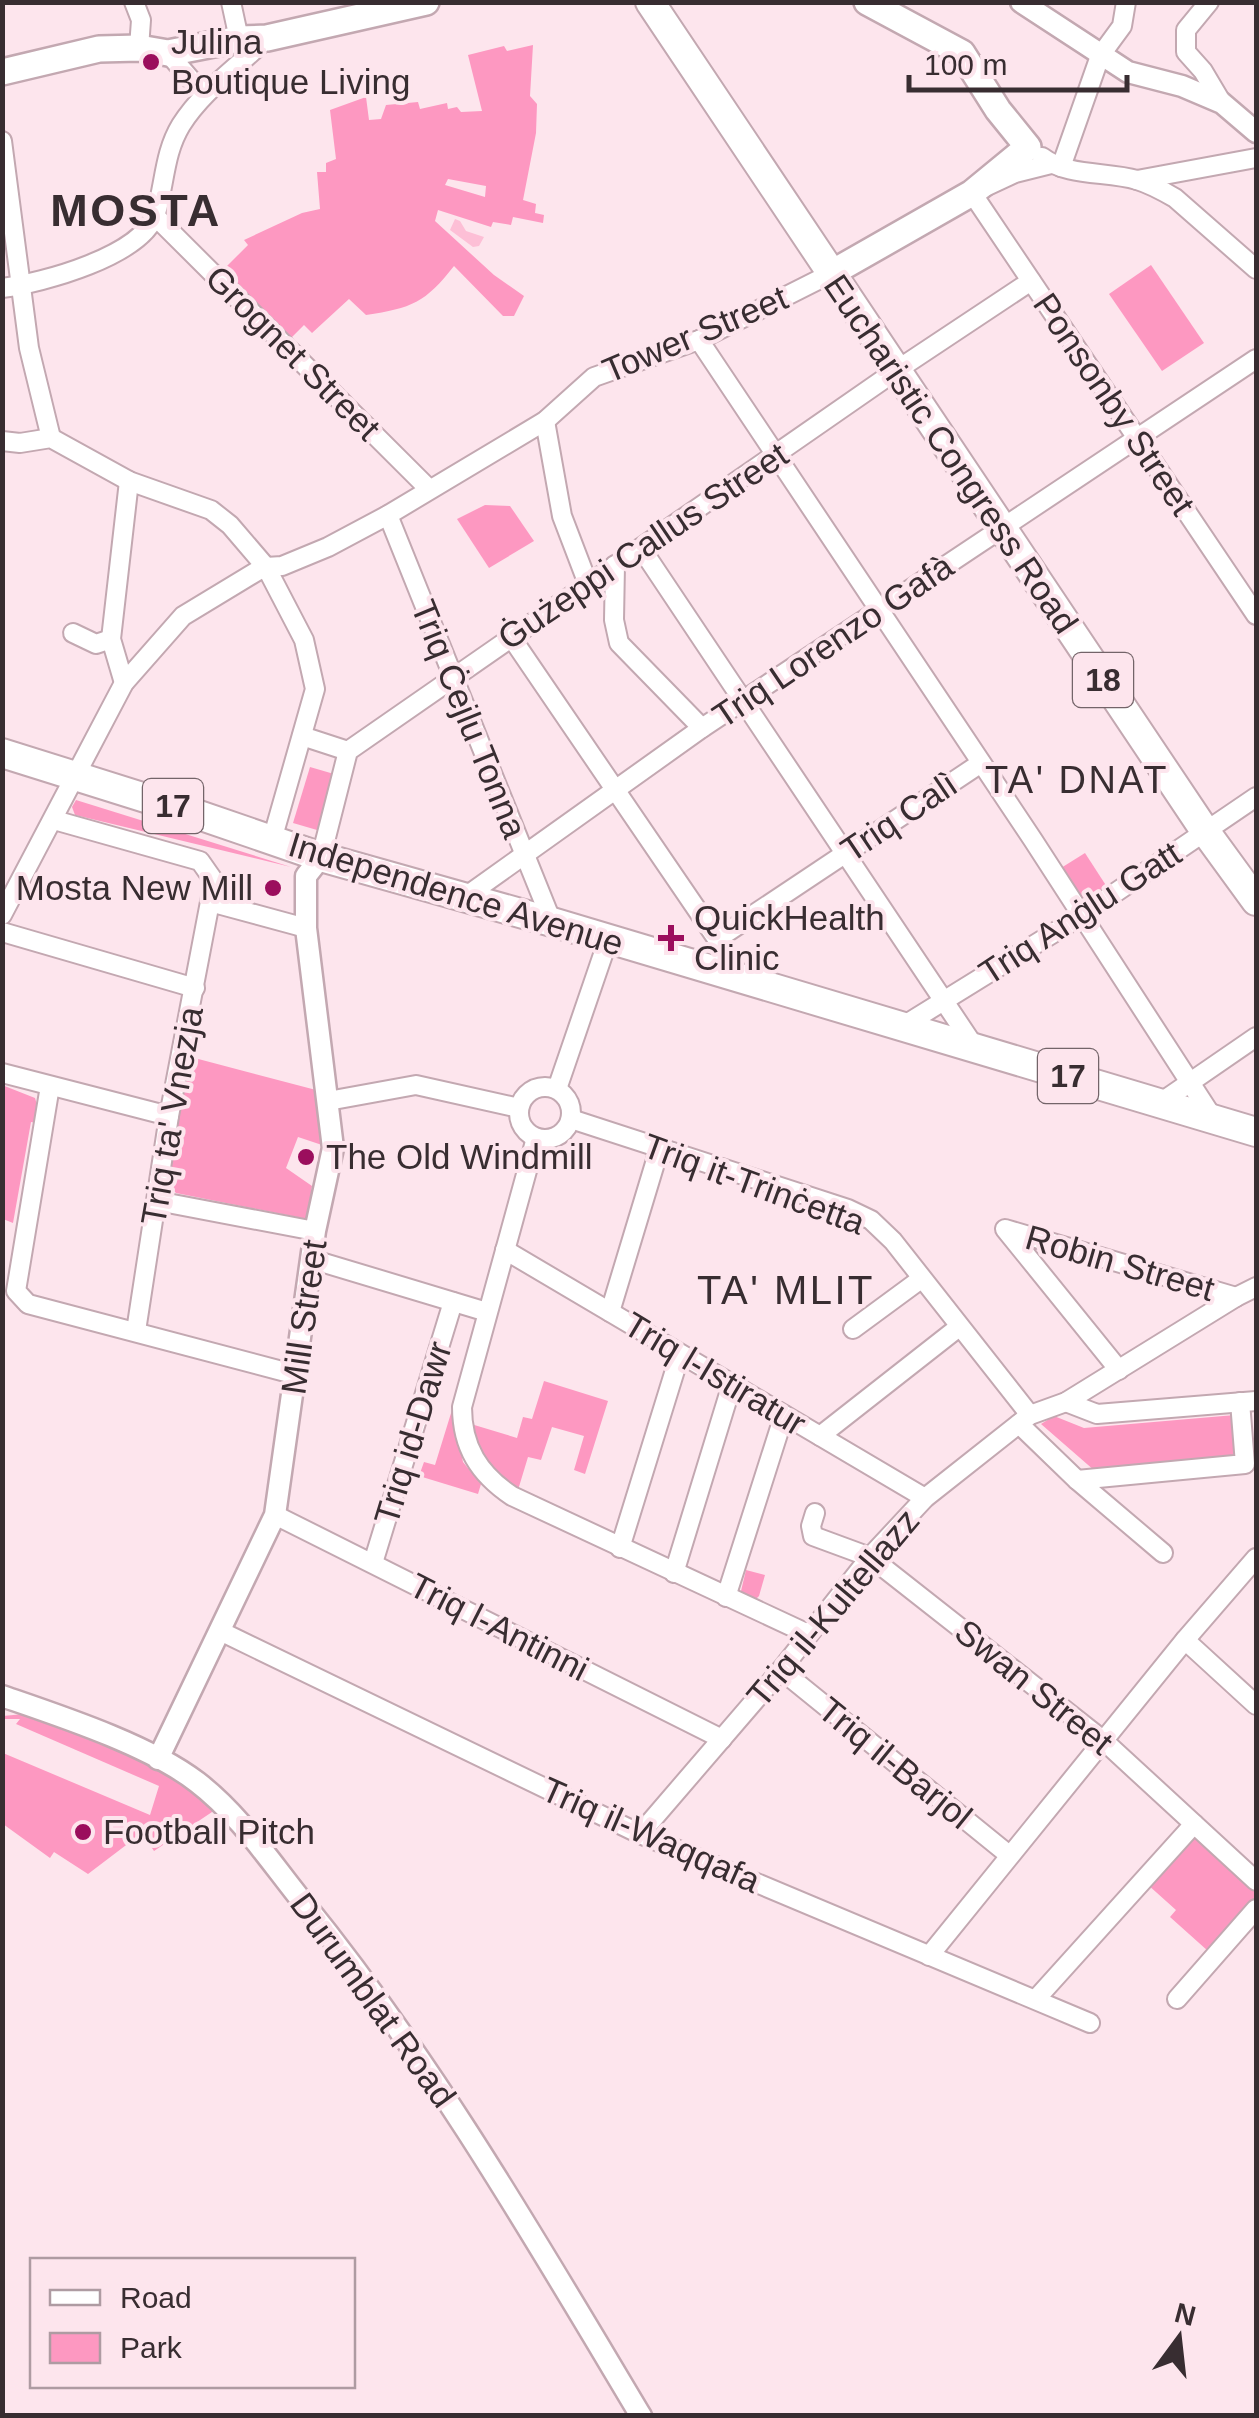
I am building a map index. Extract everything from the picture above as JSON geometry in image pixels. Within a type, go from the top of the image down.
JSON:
[{"type":"main road","points":[[2,72],[99,49],[139,48],[168,53],[239,39],[267,38],[426,2]]},
{"type":"main road","name":"Eucharistic Congress Road","points":[[650,2],[1204,831],[1256,901]]},
{"type":"main road","points":[[867,2],[962,54],[998,110],[1028,147]]},
{"type":"main road","name":"Tower Street","points":[[830,274],[972,193],[1028,147]]},
{"type":"main road","name":"Independence Avenue","points":[[2,754],[321,858],[552,922],[1256,1132]]},
{"type":"street","points":[[134,2],[140,20],[139,48]]},
{"type":"street","points":[[231,2],[239,39]]},
{"type":"street","points":[[1021,2],[1128,72],[1182,86],[1222,103],[1256,132]]},
{"type":"street","points":[[1056,166],[1100,56],[1122,26],[1126,2]]},
{"type":"street","points":[[1209,2],[1186,30],[1186,52],[1203,70],[1222,103]]},
{"type":"street","points":[[11,287],[91,266],[136,238],[156,217],[164,168],[179,128],[206,92],[267,38]]},
{"type":"street","points":[[168,53],[206,92]]},
{"type":"street","points":[[2,141],[11,287],[51,438]]},
{"type":"street","points":[[1028,147],[1056,166],[1136,180],[1175,198],[1256,270]]},
{"type":"street","points":[[1136,180],[1256,158]]},
{"type":"street","name":"Tower Street","points":[[972,193],[1015,173],[1056,166]]},
{"type":"street","name":"Ponsonby Street","points":[[972,193],[1256,614]]},
{"type":"street","name":"Grognet Street","points":[[156,217],[429,489]]},
{"type":"street","name":"Tower Street","points":[[2,915],[124,683],[194,607],[263,568],[282,566],[313,553],[388,515],[545,420],[594,376],[698,340],[830,274]]},
{"type":"street","name":"Ġużeppi Callus Street","points":[[348,751],[1031,281]]},
{"type":"street","points":[[698,340],[981,762],[1213,1118]]},
{"type":"street","name":"Triq Lorenzo Gafà","points":[[464,897],[702,728],[1256,358]]},
{"type":"street","points":[[545,420],[562,516],[588,584]]},
{"type":"street","points":[[2,441],[20,443],[51,438],[129,482],[211,510],[230,525],[263,568],[304,640],[315,690],[272,840]]},
{"type":"street","points":[[124,683],[111,639],[129,482]]},
{"type":"street","name":"Triq Ċejlu Tonna","points":[[388,515],[552,922]]},
{"type":"street","points":[[642,548],[742,704],[976,1049]]},
{"type":"street","points":[[616,565],[614,620],[619,643],[702,728]]},
{"type":"street","points":[[1239,589],[1256,577]]},
{"type":"street","points":[[72,634],[96,644],[111,639]]},
{"type":"street","points":[[510,637],[718,939],[736,978]]},
{"type":"street","points":[[302,736],[348,751],[321,858]]},
{"type":"street","name":"Triq Calì","points":[[718,939],[981,762]]},
{"type":"street","name":"Triq Anġlu Gatt","points":[[902,1026],[1081,916],[1256,797]]},
{"type":"street","points":[[54,820],[200,861],[214,881],[210,902],[306,928]]},
{"type":"street","name":"Mill Street","points":[[158,1758],[275,1516],[315,1231],[333,1148],[306,928],[306,876],[321,858]]},
{"type":"street","name":"Triq ta' Vnezja","points":[[136,1331],[170,1116],[210,902]]},
{"type":"street","points":[[2,932],[195,988]]},
{"type":"street","points":[[557,1089],[608,940]]},
{"type":"street","points":[[1160,1103],[1256,1038]]},
{"type":"street","points":[[2,1073],[170,1116]]},
{"type":"street","points":[[328,1101],[416,1085],[519,1108]]},
{"type":"street","points":[[50,1086],[16,1290],[28,1304],[296,1375]]},
{"type":"street","points":[[533,1089],[557,1089],[569,1102],[571,1119],[562,1134],[536,1138],[522,1126],[519,1108],[533,1089]]},
{"type":"street","name":"Triq it-Trinċetta","points":[[571,1119],[871,1220],[922,1279],[1025,1420],[1076,1480],[1164,1553]]},
{"type":"street","points":[[536,1138],[462,1407],[462,1429],[470,1452],[482,1472],[512,1496],[808,1634]]},
{"type":"street","points":[[610,1312],[659,1150]]},
{"type":"street","points":[[157,1201],[315,1231]]},
{"type":"street","name":"Robin Street","points":[[1119,1370],[1005,1229],[1236,1297]]},
{"type":"street","name":"Triq l-Istiratur","points":[[506,1250],[925,1498]]},
{"type":"street","points":[[311,1259],[487,1312]]},
{"type":"street","points":[[853,1329],[922,1279]]},
{"type":"street","name":"Triq il-Kultellazz","points":[[640,1834],[781,1670],[870,1557],[925,1498],[1025,1420],[1066,1402],[1256,1288]]},
{"type":"street","name":"Triq id-Dawr","points":[[373,1564],[453,1302]]},
{"type":"street","points":[[820,1436],[958,1327]]},
{"type":"street","points":[[620,1548],[680,1354]]},
{"type":"street","points":[[674,1572],[732,1384]]},
{"type":"street","points":[[1066,1402],[1097,1414],[1248,1401],[1245,1464],[1076,1480]]},
{"type":"street","points":[[726,1597],[784,1415]]},
{"type":"street","name":"Swan Street","points":[[815,1512],[813,1536],[870,1557],[1104,1740],[1256,1881]]},
{"type":"street","name":"Triq l-Antinni","points":[[275,1516],[722,1740]]},
{"type":"street","points":[[929,1956],[1184,1640],[1256,1558]]},
{"type":"street","name":"Triq il-Waqqafa","points":[[220,1631],[640,1834],[1090,2023]]},
{"type":"street","points":[[1184,1640],[1256,1705]]},
{"type":"street","name":"Triq il-Barjol","points":[[781,1670],[1009,1855]]},
{"type":"street","name":"Durumblat Road","points":[[2,1696],[64,1717],[158,1758],[195,1780],[226,1807],[329,1934],[481,2150],[641,2416]]},
{"type":"street","points":[[1036,1999],[1194,1824]]},
{"type":"street","points":[[1177,1999],[1256,1909]]},
{"type":"green space","points":[[533,45],[530,96],[537,104],[536,133],[523,200],[536,204],[535,213],[544,215],[543,223],[513,217],[511,225],[493,222],[491,227],[438,210],[435,221],[494,275],[524,296],[514,316],[503,316],[454,266],[416,302],[366,315],[349,299],[312,333],[304,325],[289,340],[221,272],[248,245],[244,240],[302,213],[320,209],[317,172],[326,172],[326,163],[336,159],[330,110],[366,97],[369,120],[381,119],[386,105],[418,102],[420,109],[447,103],[448,109],[457,107],[461,112],[482,111],[468,55],[504,46],[507,51]],"holes":[[[448,179],[486,186],[485,197],[445,185]]]},
{"type":"green space","points":[[1151,265],[1204,343],[1162,371],[1109,294]]},
{"type":"green space","points":[[485,505],[510,506],[534,541],[489,568],[457,519]]},
{"type":"green space","points":[[310,767],[334,774],[317,830],[293,823]]},
{"type":"green space","points":[[76,800],[291,867],[75,815],[72,807]]},
{"type":"green space","points":[[1085,853],[1107,887],[1084,904],[1061,868]]},
{"type":"green space","points":[[187,1056],[316,1090],[325,1146],[298,1137],[286,1168],[312,1186],[307,1219],[176,1193],[166,1182]]},
{"type":"green space","points":[[2,1085],[35,1098],[38,1108],[37,1123],[31,1122],[13,1223],[3,1219]]},
{"type":"green space","points":[[544,1381],[608,1401],[585,1474],[574,1470],[584,1436],[552,1427],[541,1460],[528,1457],[518,1490],[476,1454],[471,1424],[517,1438],[523,1417],[532,1419]]},
{"type":"green space","points":[[452,1410],[463,1462],[481,1484],[478,1494],[419,1476],[424,1462],[435,1465]]},
{"type":"green space","points":[[1235,1415],[1238,1458],[1095,1471],[1041,1424],[1054,1416],[1084,1428]]},
{"type":"green space","points":[[746,1570],[765,1575],[754,1601],[741,1591]]},
{"type":"green space","points":[[34,1713],[39,1719],[155,1766],[177,1778],[215,1810],[154,1851],[142,1833],[88,1874],[54,1852],[50,1858],[3,1824],[3,1753],[150,1815],[159,1786],[16,1724],[20,1719],[3,1719]]},
{"type":"green space","points":[[1192,1834],[1256,1892],[1256,1898],[1208,1951],[1170,1917],[1176,1910],[1147,1884]]},
{"type":"shaded area","points":[[455,219],[466,231],[484,237],[479,246],[473,247],[450,230]]},
{"type":"place","name":"Julina Boutique Living","points":[[151,62]]},
{"type":"place","name":"Mosta New Mill","points":[[273,888]]},
{"type":"place","name":"QuickHealth Clinic","points":[[671,938]]},
{"type":"place","name":"The Old Windmill","points":[[306,1157]]},
{"type":"place","name":"Football Pitch","points":[[83,1832]]},
{"type":"district","name":"MOSTA","points":[[136,210]]},
{"type":"district","name":"TA' DNAT","points":[[1077,780]]},
{"type":"district","name":"TA' MLIT","points":[[786,1290]]}]
